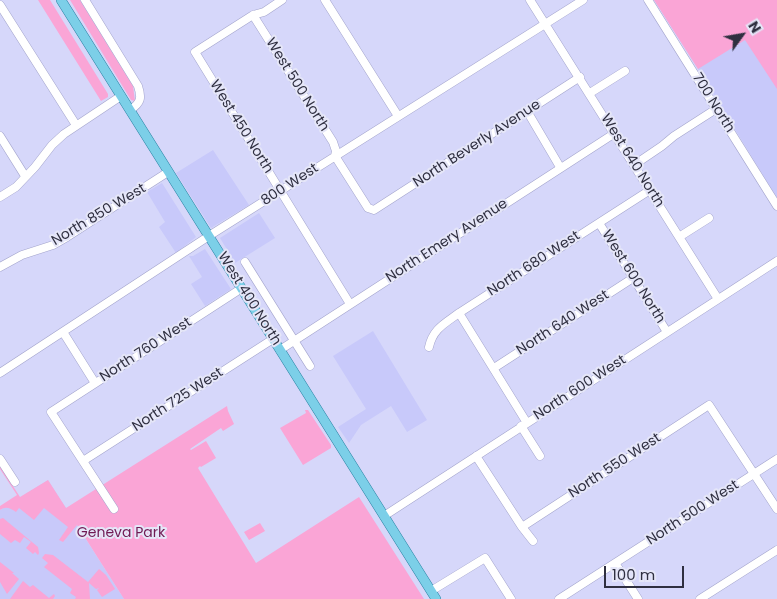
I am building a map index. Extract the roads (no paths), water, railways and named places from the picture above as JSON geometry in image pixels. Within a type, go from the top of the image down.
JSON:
[{"type":"main road","name":"West 400 North","points":[[61,0],[433,595]]},
{"type":"street","points":[[253,15],[264,12],[282,0]]},
{"type":"street","points":[[325,0],[398,116]]},
{"type":"street","name":"West 640 North","points":[[530,0],[718,299]]},
{"type":"street","name":"800 West","points":[[0,373],[209,236],[583,0]]},
{"type":"street","name":"700 North","points":[[648,0],[777,206]]},
{"type":"street","points":[[89,1],[138,86],[141,99],[138,105],[130,110]]},
{"type":"street","points":[[0,5],[3,15],[76,125]]},
{"type":"street","name":"West 450 North","points":[[253,15],[195,52],[350,304]]},
{"type":"street","name":"West 500 North","points":[[253,15],[333,142],[336,151],[335,156],[368,208],[374,210]]},
{"type":"street","points":[[590,94],[625,71]]},
{"type":"street","name":"North Beverly Avenue","points":[[374,210],[580,77]]},
{"type":"street","points":[[0,197],[16,187],[52,145],[76,125],[121,96]]},
{"type":"street","points":[[634,165],[716,109]]},
{"type":"street","points":[[527,111],[560,167]]},
{"type":"street","name":"North Emery Avenue","points":[[280,350],[615,133]]},
{"type":"street","points":[[0,136],[25,176]]},
{"type":"street","name":"North 850 West","points":[[0,267],[22,255],[53,245],[168,172]]},
{"type":"street","name":"North 680 West","points":[[429,347],[436,330],[458,313],[650,190]]},
{"type":"street","points":[[679,237],[709,218]]},
{"type":"street","name":"West 600 North","points":[[599,223],[667,332]]},
{"type":"street","name":"North 600 West","points":[[384,516],[777,261]]},
{"type":"street","points":[[245,262],[310,366]]},
{"type":"street","name":"North 640 West","points":[[494,368],[633,278]]},
{"type":"street","name":"North 760 West","points":[[83,460],[51,412],[242,288]]},
{"type":"street","points":[[458,313],[494,368],[540,456]]},
{"type":"street","points":[[63,332],[96,383]]},
{"type":"street","name":"North 725 West","points":[[83,460],[273,338]]},
{"type":"street","name":"North 550 West","points":[[522,527],[709,405],[754,474]]},
{"type":"street","points":[[476,456],[533,541]]},
{"type":"street","points":[[0,459],[15,482]]},
{"type":"street","name":"North 500 West","points":[[559,599],[777,459]]},
{"type":"street","points":[[83,460],[114,509]]},
{"type":"street","points":[[754,474],[777,509]]},
{"type":"street","points":[[700,599],[777,550]]},
{"type":"street","points":[[433,595],[485,558],[511,599]]},
{"type":"street","points":[[615,563],[638,599]]},
{"type":"park label","name":"Geneva Park","points":[[121,533]]}]
